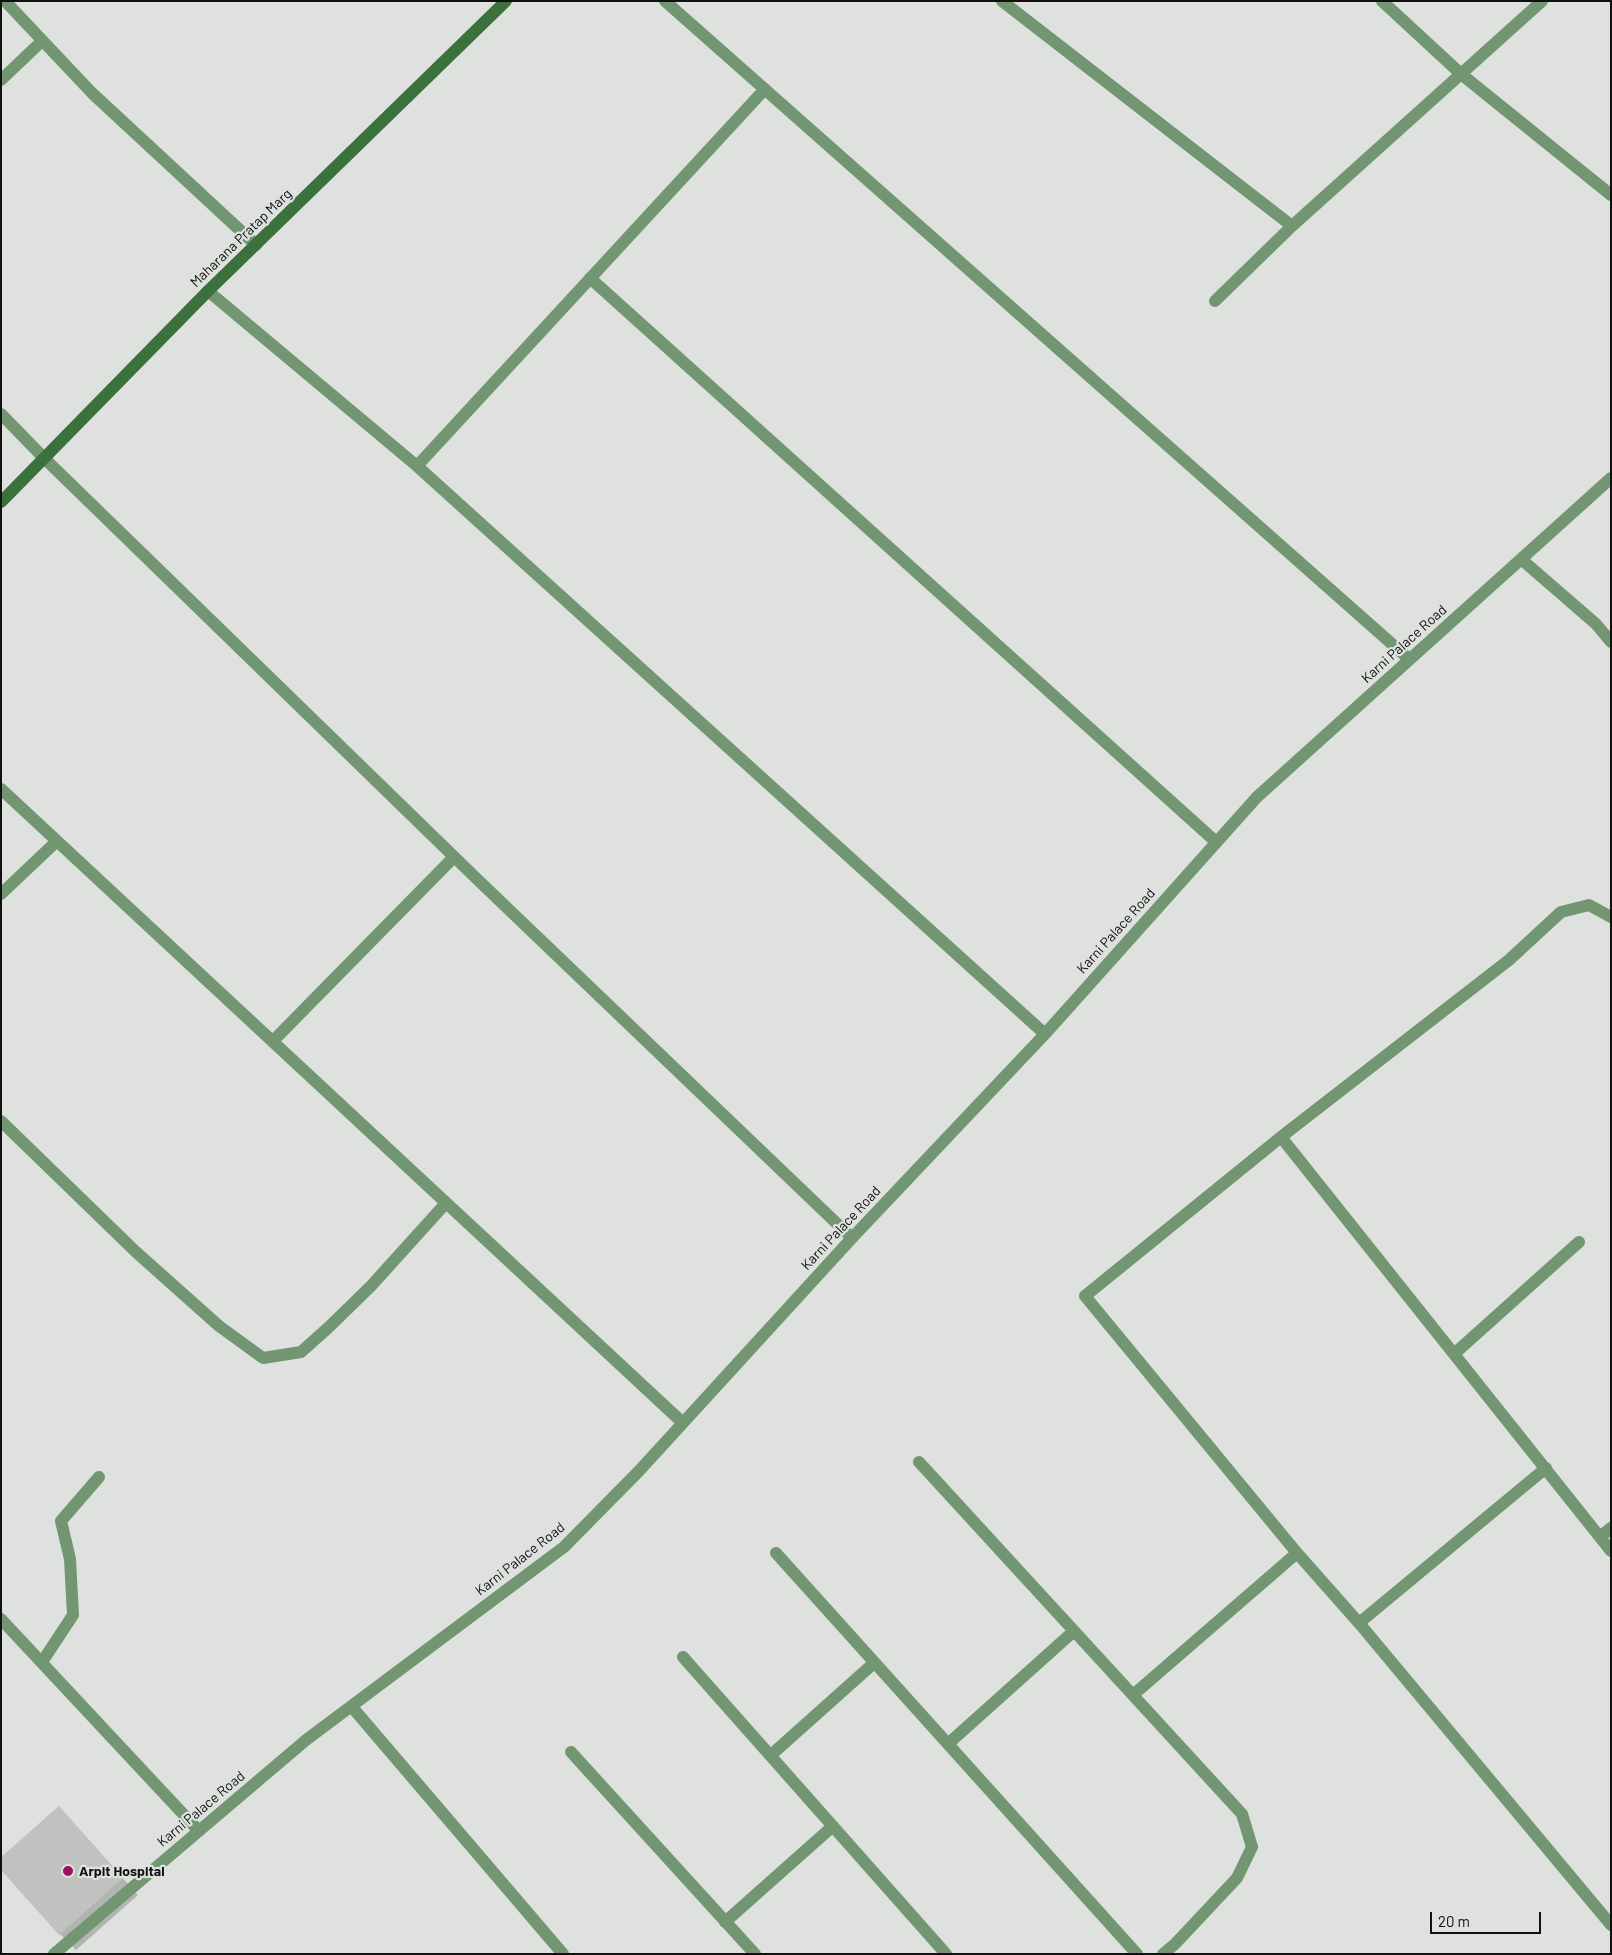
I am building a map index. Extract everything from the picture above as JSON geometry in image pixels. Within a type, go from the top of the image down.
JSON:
[{"type":"street","points":[[5,1],[92,93],[256,245]]},
{"type":"street","name":"Maharana Pratap Marg","points":[[1,502],[208,291],[505,1]]},
{"type":"street","points":[[665,1],[1409,659]]},
{"type":"street","points":[[1002,1],[1292,226]]},
{"type":"street","points":[[1382,1],[1461,74],[1611,195]]},
{"type":"street","points":[[1215,301],[1292,226],[1542,1]]},
{"type":"street","points":[[1,80],[42,41]]},
{"type":"street","points":[[417,466],[765,89]]},
{"type":"street","points":[[590,278],[1215,842]]},
{"type":"street","points":[[208,291],[417,466],[1045,1034]]},
{"type":"street","points":[[1,414],[454,857],[852,1238]]},
{"type":"street","name":"Karni Palace Road","points":[[54,1954],[306,1740],[564,1547],[639,1471],[852,1238],[1045,1034],[1257,797],[1611,478]]},
{"type":"street","points":[[1521,558],[1596,624],[1611,642]]},
{"type":"street","points":[[1,789],[683,1423]]},
{"type":"street","points":[[1,894],[57,841]]},
{"type":"street","points":[[273,1041],[454,857]]},
{"type":"street","points":[[1611,917],[1588,905],[1561,912],[1509,960],[1281,1137],[1085,1296],[1297,1553],[1359,1623],[1611,1925]]},
{"type":"street","points":[[1,1121],[136,1252],[219,1326],[263,1358],[301,1352],[330,1327],[371,1286],[446,1202]]},
{"type":"street","points":[[1281,1137],[1611,1551]]},
{"type":"street","points":[[1454,1354],[1578,1242]]},
{"type":"street","points":[[919,1462],[1242,1814],[1252,1847],[1237,1878],[1175,1944],[1163,1954]]},
{"type":"street","points":[[1359,1623],[1546,1468]]},
{"type":"street","points":[[42,1662],[74,1615],[70,1559],[60,1521],[99,1477]]},
{"type":"street","points":[[1600,1537],[1611,1528]]},
{"type":"street","points":[[776,1553],[1137,1954]]},
{"type":"street","points":[[1133,1695],[1297,1553]]},
{"type":"street","points":[[1,1619],[199,1831]]},
{"type":"street","points":[[949,1743],[1074,1631]]},
{"type":"street","points":[[684,1657],[946,1954]]},
{"type":"street","points":[[771,1756],[874,1663]]},
{"type":"street","points":[[352,1707],[563,1954]]},
{"type":"street","points":[[571,1752],[755,1954]]},
{"type":"street","points":[[725,1922],[833,1826]]},
{"type":"building","points":[[59,1806],[123,1878],[59,1935],[1,1870],[1,1857]]},
{"type":"place","name":"Arpit Hospital","points":[[68,1871]]}]
